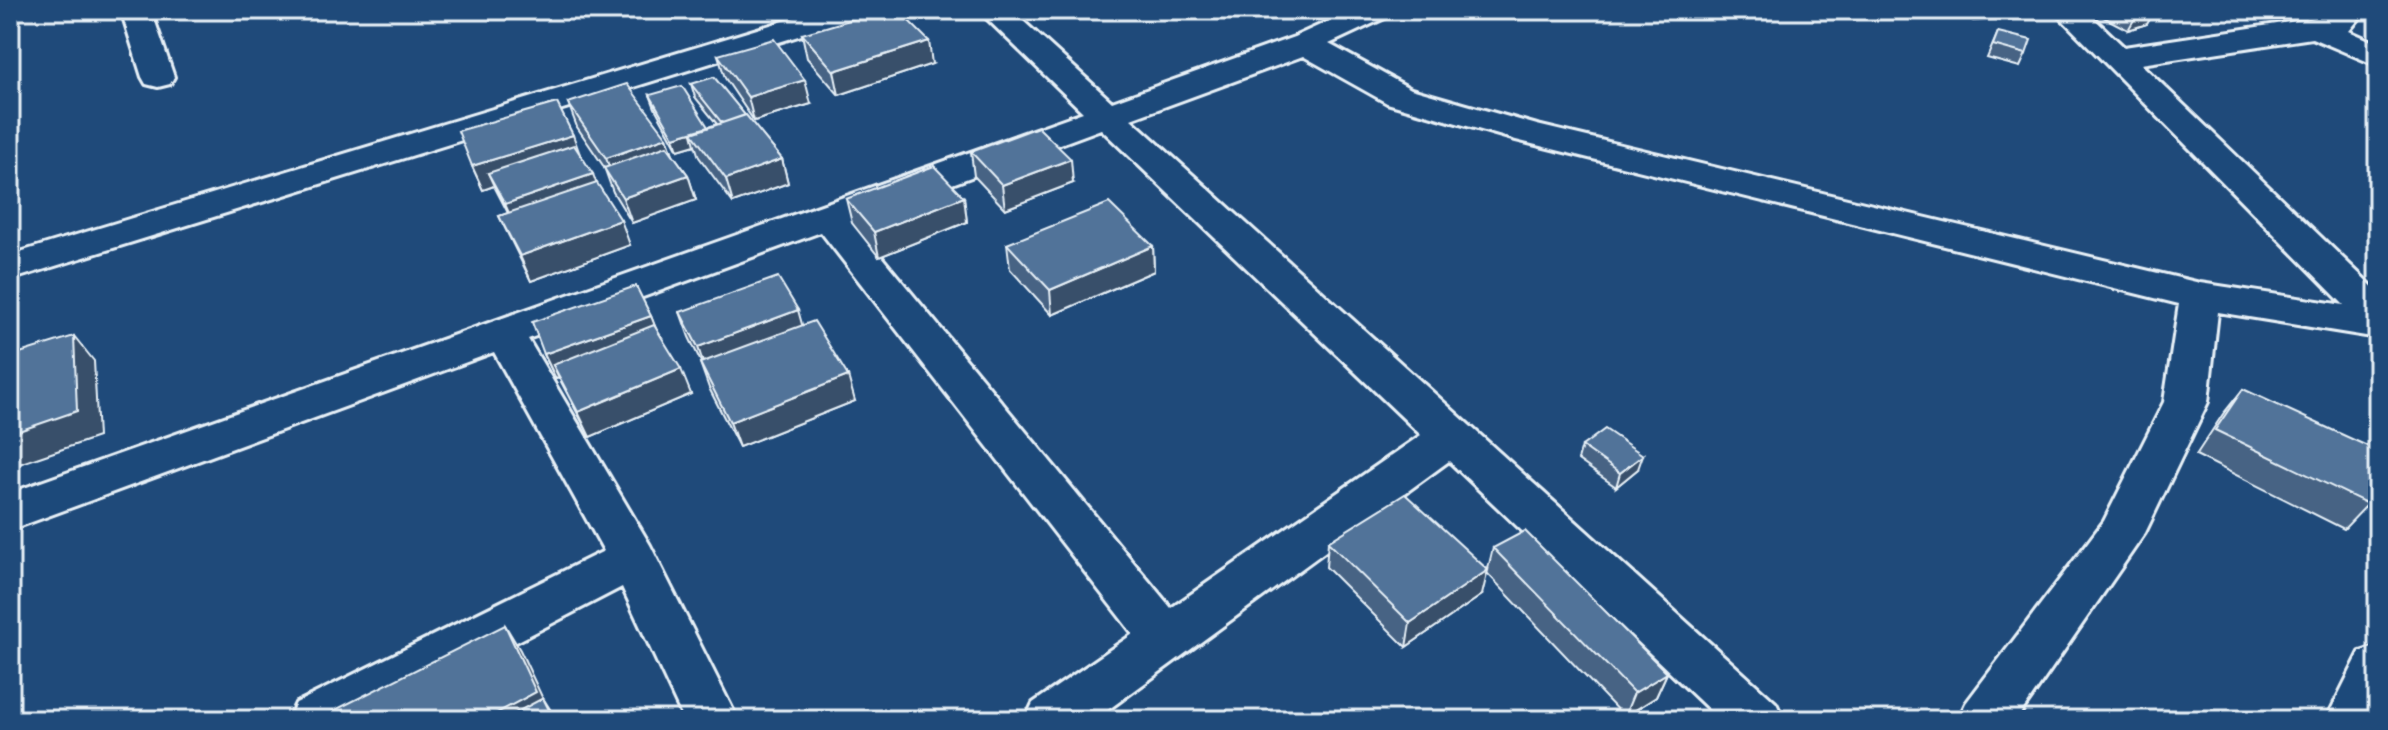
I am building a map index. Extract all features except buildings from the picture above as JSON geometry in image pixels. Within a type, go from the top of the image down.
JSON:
[{"type":"street","points":[[136,10],[158,77]]},
{"type":"street","points":[[10,268],[852,10]]},
{"type":"street","points":[[993,10],[1757,720]]},
{"type":"street","points":[[10,512],[827,214],[1305,44],[1378,10]]},
{"type":"street","points":[[2068,10],[2378,315]]},
{"type":"street","points":[[2117,58],[2328,19],[2378,56]]},
{"type":"street","points":[[1305,44],[1399,96],[1528,133],[2200,296],[2378,324]]},
{"type":"street","points":[[827,214],[1166,638]]},
{"type":"street","points":[[1985,720],[2121,533],[2186,402],[2200,296]]},
{"type":"street","points":[[504,333],[633,559],[711,720]]},
{"type":"street","points":[[1052,720],[1451,437]]},
{"type":"street","points":[[315,720],[633,559]]},
{"type":"street","points":[[2353,720],[2378,668]]}]
